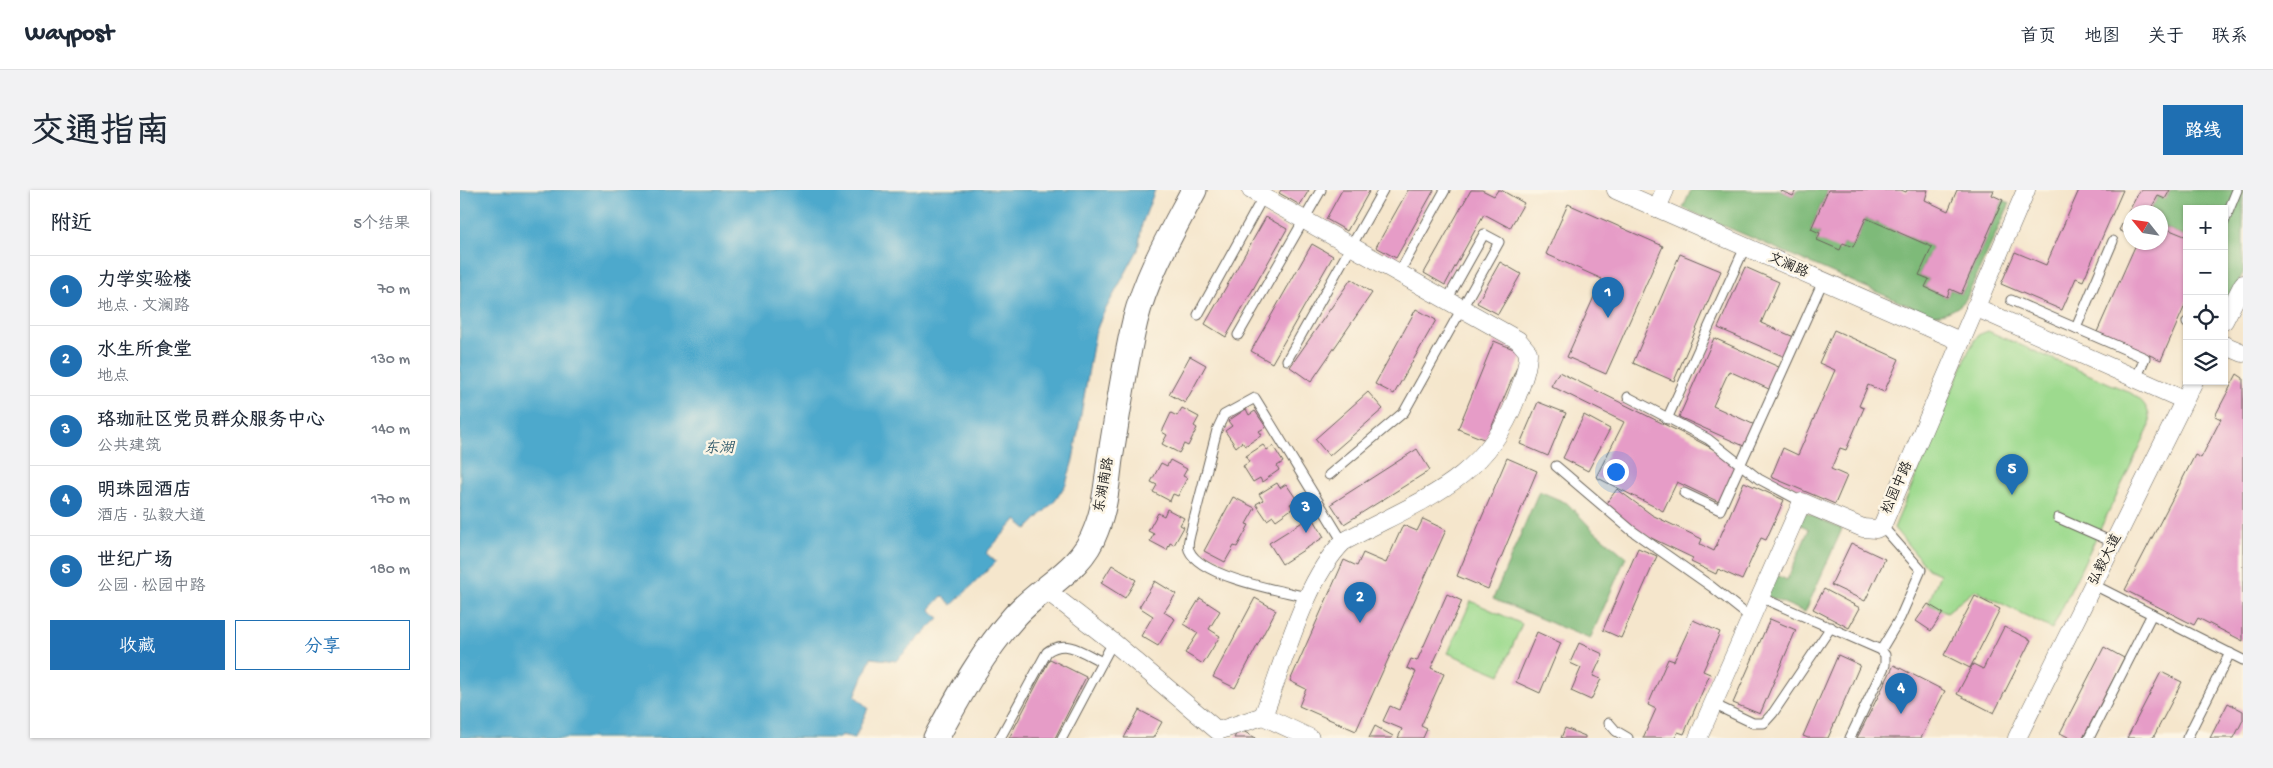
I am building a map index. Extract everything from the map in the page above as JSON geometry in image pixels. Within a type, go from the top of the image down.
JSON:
[{"type":"street","name":"东湖南路","points":[[936,738],[985,654],[1015,616],[1067,573],[1079,559],[1096,530],[1103,505],[1122,386],[1138,309],[1160,254],[1194,190]]},
{"type":"street","name":"文澜路","points":[[1616,190],[1960,341]]},
{"type":"street","points":[[1657,208],[1665,190]]},
{"type":"street","name":"松园中路","points":[[1802,502],[1864,528],[1876,529],[1882,526],[2022,191]]},
{"type":"street","points":[[1255,192],[1518,340],[1528,352],[1528,364],[1505,424],[1495,442],[1482,457],[1446,487],[1343,542],[1333,552],[1321,570],[1308,597],[1263,716]]},
{"type":"street","points":[[2228,313],[2243,284]]},
{"type":"street","points":[[1975,307],[2184,400]]},
{"type":"street","points":[[2228,347],[2243,353]]},
{"type":"street","name":"弘毅大道","points":[[2017,738],[2192,385]]},
{"type":"street","points":[[1698,738],[1802,502]]},
{"type":"street","points":[[1046,590],[1113,642],[1217,734],[1263,716],[1310,738]]},
{"type":"lane","points":[[1238,335],[1321,190]]},
{"type":"lane","points":[[1287,360],[1383,190]]},
{"type":"lane","points":[[1399,273],[1445,190]]},
{"type":"lane","points":[[2228,212],[2237,190]]},
{"type":"lane","points":[[1198,315],[1255,192]]},
{"type":"lane","points":[[1329,476],[1404,412],[1484,234],[1499,242],[1454,304]]},
{"type":"lane","points":[[2076,328],[2113,241]]},
{"type":"lane","points":[[1667,419],[1745,247]]},
{"type":"lane","points":[[1684,493],[1720,510],[1742,465],[1823,281]]},
{"type":"lane","points":[[2011,300],[2145,358],[2136,379]]},
{"type":"lane","points":[[1628,397],[1708,439],[1765,483],[1802,502]]},
{"type":"lane","points":[[1308,597],[1222,574],[1194,558],[1190,552],[1188,546],[1192,525],[1216,430],[1224,415],[1255,398],[1343,542]]},
{"type":"lane","points":[[1556,466],[1631,530],[1751,618]]},
{"type":"lane","points":[[2058,518],[2115,543]]},
{"type":"lane","points":[[1881,650],[1903,611],[1920,570],[1882,526]]},
{"type":"lane","points":[[2094,585],[2243,660]]},
{"type":"lane","points":[[1760,597],[1881,650],[1886,658],[1885,665],[1850,738]]},
{"type":"lane","points":[[2088,738],[2152,614]]},
{"type":"lane","points":[[1712,704],[1753,723],[1764,723],[1773,713],[1831,627]]},
{"type":"lane","points":[[1062,738],[1113,642]]},
{"type":"lane","points":[[1000,738],[1043,657],[1052,648],[1062,645],[1072,646],[1102,662]]},
{"type":"lane","points":[[2187,738],[2230,653]]},
{"type":"lane","points":[[1609,723],[1616,731],[1628,738]]},
{"type":"green space","points":[[1691,190],[1779,190],[1793,196],[1796,190],[1828,190],[1811,229],[1820,233],[1817,240],[1840,249],[1843,243],[1853,247],[1866,218],[1932,247],[1919,275],[1929,279],[1925,287],[1947,297],[1950,289],[1961,294],[2003,200],[2010,203],[1966,299],[1950,311],[1930,315],[1683,208]]},
{"type":"green space","points":[[2170,190],[2243,190],[2243,273],[2228,302],[2228,205],[2183,205],[2183,235],[2168,229],[2168,205],[2153,205],[2158,196],[2165,199]]},
{"type":"green space","points":[[1988,331],[2127,391],[2142,402],[2148,412],[2148,430],[2052,629],[1975,590],[1947,612],[1928,604],[1940,574],[1928,569],[1894,528],[1969,350],[1978,335]]},
{"type":"green space","points":[[1539,491],[1567,503],[1593,530],[1626,557],[1590,639],[1493,599]]},
{"type":"green space","points":[[1804,512],[1842,529],[1805,612],[1767,596],[1776,575],[1787,580],[1809,529],[1799,524]]},
{"type":"green space","points":[[1471,601],[1522,624],[1500,675],[1448,653]]},
{"type":"water","name":"东湖","points":[[460,190],[1155,190],[1142,224],[1138,250],[1102,316],[1095,334],[1073,460],[1066,484],[1055,501],[1027,529],[1016,520],[986,553],[996,562],[952,605],[942,596],[930,609],[939,618],[896,661],[871,658],[855,696],[868,708],[855,738],[841,735],[839,738],[460,738]]},
{"type":"building","points":[[1281,190],[1309,190],[1300,205],[1279,193]]},
{"type":"building","points":[[1342,190],[1370,190],[1347,231],[1326,219]]},
{"type":"building","points":[[1408,190],[1434,190],[1396,258],[1376,247]]},
{"type":"building","points":[[1471,190],[1482,190],[1494,196],[1498,190],[1501,190],[1524,203],[1510,228],[1484,214],[1445,285],[1424,273]]},
{"type":"building","points":[[1779,190],[1796,190],[1793,196]]},
{"type":"building","points":[[1828,190],[1901,190],[1906,192],[1907,190],[1928,190],[1925,200],[1948,211],[1957,190],[1994,190],[1992,195],[2003,200],[1961,294],[1950,289],[1947,297],[1925,287],[1929,279],[1919,275],[1932,247],[1866,218],[1853,247],[1843,243],[1840,250],[1817,240],[1820,233],[1811,229]]},
{"type":"building","points":[[2079,190],[2123,190],[2083,281],[2076,278],[2062,310],[2001,284],[2015,252],[2046,265]]},
{"type":"building","points":[[2140,190],[2170,190],[2165,199],[2158,196],[2153,205],[2132,205]]},
{"type":"building","points":[[1568,204],[1663,246],[1606,374],[1567,357],[1602,279],[1546,254]]},
{"type":"building","points":[[1266,217],[1287,229],[1226,337],[1205,324]]},
{"type":"building","points":[[2123,222],[2123,232],[2119,230]]},
{"type":"building","points":[[2168,229],[2183,235],[2183,310],[2161,360],[2097,332],[2133,250],[2168,250]]},
{"type":"building","points":[[1312,244],[1333,256],[1272,363],[1251,351]]},
{"type":"building","points":[[1680,254],[1721,271],[1674,381],[1633,363]]},
{"type":"building","points":[[1500,262],[1521,274],[1498,314],[1477,303]]},
{"type":"building","points":[[1745,267],[1779,282],[1761,323],[1794,337],[1785,357],[1718,328]]},
{"type":"building","points":[[1351,279],[1372,293],[1311,382],[1290,367]]},
{"type":"building","points":[[1416,309],[1436,320],[1394,394],[1375,384]]},
{"type":"building","points":[[1834,330],[1899,359],[1884,392],[1868,385],[1859,406],[1864,408],[1846,450],[1840,448],[1831,469],[1847,476],[1835,504],[1771,477],[1783,448],[1798,455],[1835,370],[1819,363]]},
{"type":"building","points":[[1714,338],[1781,368],[1771,390],[1729,371],[1713,406],[1755,425],[1746,447],[1679,417]]},
{"type":"building","points":[[1494,341],[1523,353],[1486,440],[1458,429]]},
{"type":"building","points":[[1190,356],[1206,365],[1185,403],[1169,394]]},
{"type":"building","points":[[1559,372],[1717,451],[1736,466],[1719,502],[1677,482],[1663,511],[1596,477],[1624,422],[1551,386]]},
{"type":"building","points":[[2237,374],[2243,378],[2243,641],[2198,618],[2194,625],[2125,590],[2195,455],[2201,458],[2221,419],[2215,416]]},
{"type":"building","points":[[1368,392],[1383,409],[1329,456],[1315,439]]},
{"type":"building","points":[[1538,402],[1566,413],[1548,456],[1520,444]]},
{"type":"building","points":[[1182,408],[1199,417],[1194,426],[1197,428],[1188,446],[1184,444],[1179,453],[1162,444],[1167,435],[1162,432],[1171,413],[1177,416]]},
{"type":"building","points":[[1246,409],[1249,415],[1255,411],[1266,427],[1259,431],[1262,435],[1245,446],[1242,442],[1236,447],[1225,431],[1232,426],[1228,421]]},
{"type":"building","points":[[1584,415],[1610,429],[1588,471],[1563,458]]},
{"type":"building","points":[[1263,445],[1267,450],[1273,446],[1283,462],[1277,466],[1279,470],[1262,482],[1260,478],[1253,482],[1243,466],[1249,462],[1246,456]]},
{"type":"building","points":[[1417,449],[1430,470],[1344,524],[1331,504]]},
{"type":"building","points":[[1507,458],[1537,471],[1488,589],[1457,576]]},
{"type":"building","points":[[1170,460],[1187,469],[1183,476],[1187,478],[1178,496],[1173,494],[1170,501],[1153,492],[1157,485],[1151,482],[1161,463],[1167,466]]},
{"type":"building","points":[[1744,482],[1784,500],[1766,540],[1761,538],[1742,580],[1718,569],[1716,574],[1691,562],[1693,558],[1643,534],[1605,505],[1617,489],[1652,515],[1702,539],[1700,544],[1714,551]]},
{"type":"building","points":[[1277,483],[1280,488],[1286,484],[1297,500],[1290,504],[1293,508],[1276,520],[1273,516],[1267,520],[1256,504],[1263,500],[1259,494]]},
{"type":"building","points":[[1233,497],[1255,508],[1246,524],[1249,525],[1237,547],[1234,546],[1225,562],[1204,551]]},
{"type":"building","points":[[1167,509],[1184,518],[1180,525],[1184,527],[1174,545],[1170,543],[1167,550],[1150,541],[1154,534],[1148,531],[1158,513],[1164,516]]},
{"type":"building","points":[[1312,516],[1324,537],[1282,564],[1269,543]]},
{"type":"building","points":[[1423,519],[1446,530],[1356,731],[1299,706],[1306,689],[1290,681],[1344,560],[1357,566],[1363,553],[1386,563],[1403,525],[1417,531]]},
{"type":"building","points":[[1851,543],[1885,559],[1865,601],[1831,585]]},
{"type":"building","points":[[1638,548],[1657,556],[1621,638],[1603,630]]},
{"type":"building","points":[[1112,565],[1136,580],[1125,598],[1101,583]]},
{"type":"building","points":[[1155,581],[1176,594],[1164,612],[1175,619],[1158,646],[1141,636],[1153,616],[1139,607]]},
{"type":"building","points":[[1824,589],[1860,608],[1849,628],[1813,609]]},
{"type":"building","points":[[1447,594],[1462,601],[1431,668],[1444,674],[1421,726],[1427,729],[1423,738],[1398,738],[1402,729],[1383,721],[1390,706],[1399,710],[1416,672],[1407,668],[1411,659],[1417,661]]},
{"type":"building","points":[[1975,596],[2000,609],[1970,668],[1944,655]]},
{"type":"building","points":[[1200,598],[1220,611],[1209,629],[1220,636],[1203,664],[1185,653],[1198,633],[1184,624]]},
{"type":"building","points":[[1255,598],[1276,610],[1235,688],[1213,677]]},
{"type":"building","points":[[1928,604],[1943,613],[1931,631],[1916,621]]},
{"type":"building","points":[[1770,619],[1796,630],[1760,714],[1733,703]]},
{"type":"building","points":[[1693,620],[1720,632],[1703,671],[1710,674],[1684,734],[1678,732],[1675,738],[1643,738],[1656,709],[1648,705],[1668,659],[1674,661]]},
{"type":"building","points":[[2004,627],[2031,640],[1994,713],[1957,694],[1973,664],[1983,669]]},
{"type":"building","points":[[1537,632],[1561,643],[1540,693],[1516,682]]},
{"type":"building","points":[[1579,643],[1603,654],[1593,676],[1601,679],[1591,700],[1571,691],[1581,668],[1570,663]]},
{"type":"building","points":[[2104,647],[2124,658],[2083,738],[2070,738],[2060,733]]},
{"type":"building","points":[[1838,655],[1860,665],[1828,738],[1808,738],[1803,736]]},
{"type":"building","points":[[1050,659],[1086,677],[1055,738],[1009,738]]},
{"type":"building","points":[[1894,665],[1945,691],[1921,738],[1857,738]]},
{"type":"building","points":[[2161,672],[2182,682],[2153,738],[2127,738]]},
{"type":"building","points":[[2228,703],[2243,711],[2243,720],[2234,738],[2210,738]]},
{"type":"building","points":[[1139,710],[1162,722],[1153,738],[1124,738]]},
{"type":"building","points":[[1375,726],[1393,736],[1392,738],[1369,738]]},
{"type":"building","points":[[1565,728],[1585,736],[1585,738],[1561,738]]},
{"type":"building","points":[[1239,729],[1256,738],[1234,738]]},
{"type":"place","name":"力学实验楼","points":[[1608,318]]},
{"type":"place","name":"世纪广场","points":[[2012,495]]},
{"type":"place","name":"珞珈社区党员群众服务中心","points":[[1306,533]]},
{"type":"place","name":"水生所食堂","points":[[1360,623]]},
{"type":"place","name":"明珠园酒店","points":[[1901,714]]}]
